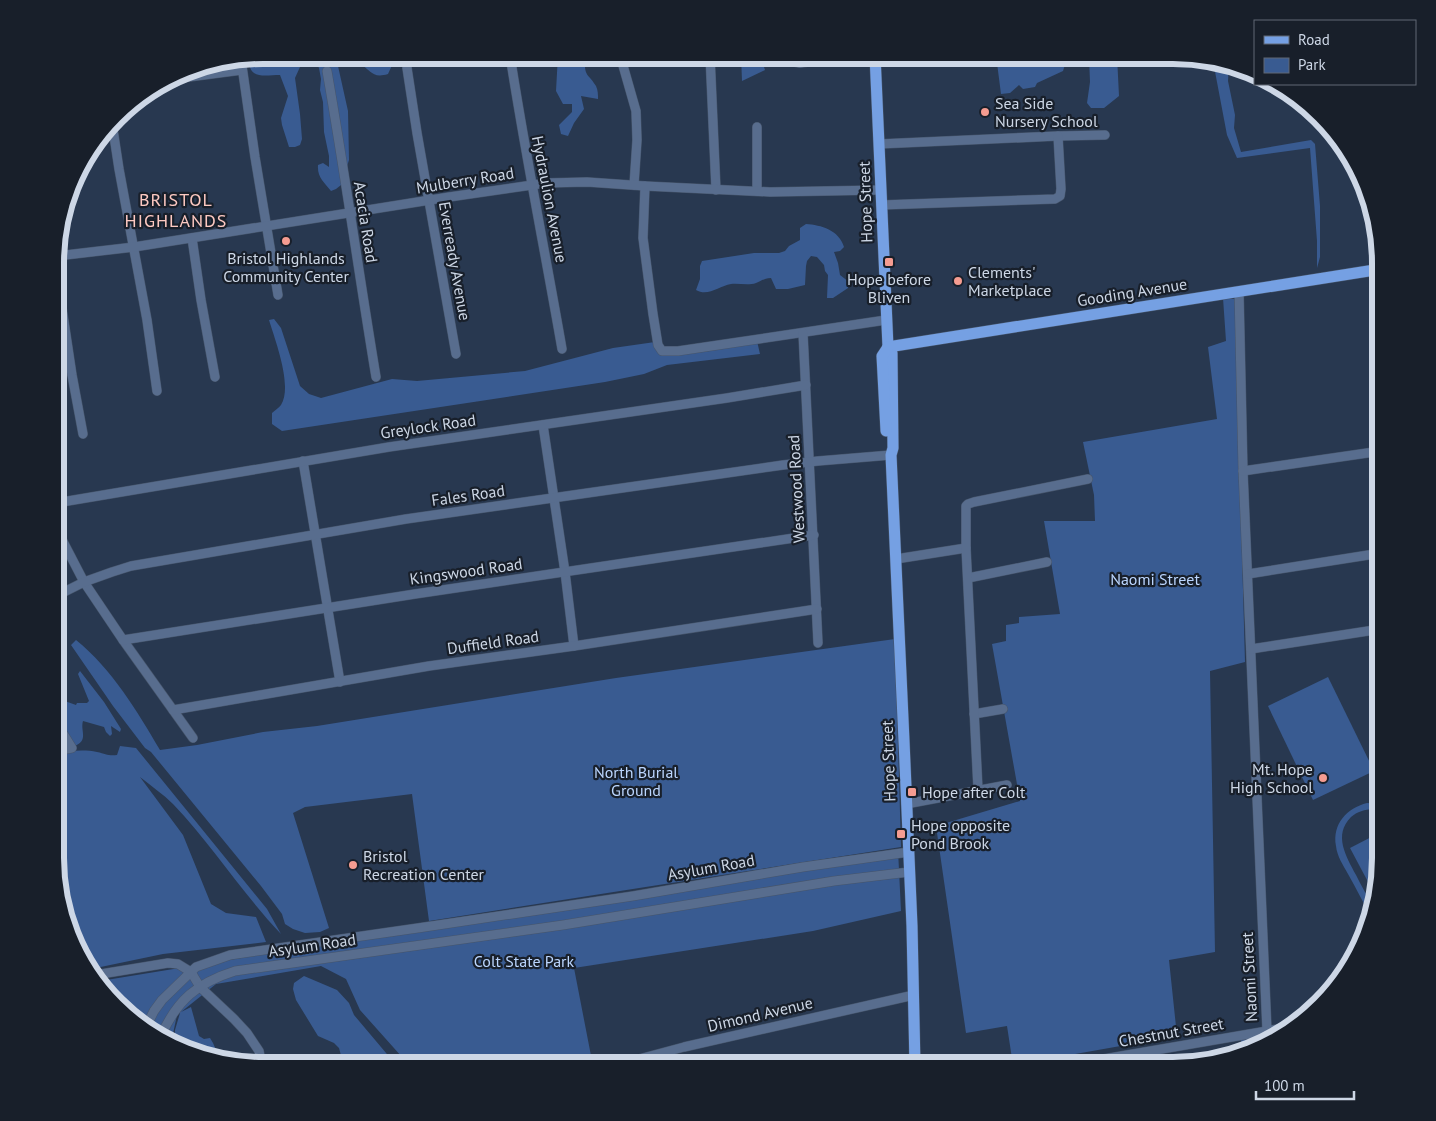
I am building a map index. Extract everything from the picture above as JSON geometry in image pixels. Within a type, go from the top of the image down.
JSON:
[{"type":"main road","name":"Hope Street","points":[[875,64],[888,347],[882,356],[887,448],[891,455],[909,852],[916,1057]]},
{"type":"main road","name":"Gooding Avenue","points":[[888,347],[1372,270]]},
{"type":"street","name":"Everready Avenue","points":[[407,64],[456,354]]},
{"type":"street","name":"Hydraulion Avenue","points":[[511,64],[531,185],[562,348]]},
{"type":"street","points":[[623,64],[636,111],[638,140],[634,185]]},
{"type":"street","points":[[710,64],[716,190]]},
{"type":"street","points":[[242,65],[253,148],[278,296]]},
{"type":"street","points":[[193,76],[242,70]]},
{"type":"street","name":"Acacia Road","points":[[327,71],[376,377]]},
{"type":"street","points":[[757,127],[757,191]]},
{"type":"street","points":[[113,131],[147,320],[157,391]]},
{"type":"street","points":[[879,144],[1105,135]]},
{"type":"street","points":[[881,205],[1053,199],[1060,196],[1058,136]]},
{"type":"street","name":"Mulberry Road","points":[[64,255],[192,238],[531,185],[566,182],[716,190],[881,190]]},
{"type":"street","points":[[646,186],[644,245],[653,314],[660,349],[665,352],[886,320]]},
{"type":"street","points":[[192,238],[215,377]]},
{"type":"street","name":"Naomi Street","points":[[1239,292],[1243,471],[1267,1031]]},
{"type":"street","points":[[64,322],[84,434]]},
{"type":"street","name":"Westwood Road","points":[[803,333],[818,643]]},
{"type":"street","name":"Greylock Road","points":[[64,502],[405,444],[806,385]]},
{"type":"street","points":[[543,425],[574,646]]},
{"type":"street","points":[[1243,471],[1372,452]]},
{"type":"street","name":"Fales Road","points":[[64,592],[84,582],[142,564],[315,534],[406,519],[809,462],[891,455]]},
{"type":"street","points":[[303,462],[340,682]]},
{"type":"street","points":[[978,789],[966,548],[966,506],[974,502],[1088,479]]},
{"type":"street","name":"Kingswood Road","points":[[123,640],[814,535]]},
{"type":"street","points":[[64,543],[84,582],[193,738]]},
{"type":"street","points":[[896,559],[966,548]]},
{"type":"street","points":[[1248,574],[1372,554]]},
{"type":"street","points":[[968,578],[1047,562]]},
{"type":"street","name":"Duffield Road","points":[[173,710],[429,666],[817,610]]},
{"type":"street","points":[[1251,649],[1372,630]]},
{"type":"street","points":[[974,714],[1003,709]]},
{"type":"street","points":[[64,735],[72,748],[64,750]]},
{"type":"street","points":[[906,804],[1007,785]]},
{"type":"street","name":"Asylum Road","points":[[191,972],[202,964],[230,955],[634,896],[803,867],[909,852]]},
{"type":"street","name":"Asylum Road","points":[[200,987],[216,977],[235,971],[522,931],[834,881],[909,872]]},
{"type":"street","points":[[518,913],[522,931]]},
{"type":"street","points":[[101,974],[168,963],[178,964],[191,972],[200,987],[247,1033],[259,1051],[260,1057]]},
{"type":"street","points":[[149,1022],[162,1000],[191,972]]},
{"type":"street","points":[[163,1031],[175,1010],[200,987]]},
{"type":"street","name":"Dimond Avenue","points":[[647,1057],[914,995]]},
{"type":"street","name":"Chestnut Street","points":[[1123,1057],[1275,1030]]},
{"type":"green space","points":[[250,64],[303,64],[295,78],[302,139],[300,145],[289,147],[282,125],[281,118],[288,96],[280,75],[264,76],[255,74]]},
{"type":"green space","points":[[317,64],[338,64],[348,111],[349,160],[341,185],[331,191],[322,179],[318,169],[318,165],[323,163],[329,167],[319,68]]},
{"type":"green space","points":[[360,64],[393,64],[388,74],[383,75],[375,75]]},
{"type":"green space","points":[[558,64],[585,64],[585,70],[598,92],[598,99],[581,96],[584,109],[568,136],[561,134],[559,125],[572,112],[572,104],[563,104],[556,91]]},
{"type":"green space","points":[[741,64],[763,64],[765,70],[742,81]]},
{"type":"green space","points":[[997,64],[1065,64],[1063,71],[1037,83],[1035,87],[1023,89],[1019,85],[1010,93],[1001,94]]},
{"type":"green space","points":[[1089,64],[1117,64],[1119,96],[1104,108],[1091,108],[1087,103],[1090,82]]},
{"type":"green space","points":[[1214,69],[1229,72],[1228,81],[1235,115],[1234,128],[1241,152],[1311,140],[1315,144],[1320,206],[1320,257],[1317,268],[1317,241],[1310,148],[1237,158],[1227,135]]},
{"type":"green space","points":[[806,224],[823,227],[834,233],[842,241],[844,247],[840,251],[834,252],[840,275],[849,282],[848,288],[833,298],[827,298],[828,275],[824,265],[817,257],[811,256],[807,261],[805,285],[788,289],[776,289],[771,278],[753,284],[731,284],[709,292],[696,290],[700,279],[702,261],[754,253],[779,253],[785,251],[789,246],[800,240],[800,228]]},
{"type":"green space","points":[[1223,298],[1235,299],[1245,662],[1210,671],[1215,952],[1169,960],[1177,1036],[1058,1057],[1012,1057],[1007,1026],[966,1033],[936,826],[1020,801],[992,644],[1006,641],[1006,625],[1019,623],[1019,617],[1060,614],[1044,521],[1095,521],[1094,495],[1083,442],[1217,419],[1208,347],[1226,341]]},
{"type":"green space","points":[[274,319],[281,328],[300,386],[309,394],[321,398],[392,379],[417,381],[525,371],[613,348],[655,342],[660,355],[757,341],[760,354],[667,365],[644,374],[605,382],[282,431],[272,424],[272,413],[281,405],[285,387],[282,363],[269,320]]},
{"type":"green space","points":[[64,347],[68,369],[64,370]]},
{"type":"green space","name":"North Burial Ground","points":[[895,639],[901,847],[429,921],[412,794],[305,807],[293,813],[329,928],[320,932],[305,933],[285,924],[282,914],[261,886],[151,752],[145,748],[71,645],[76,640],[101,664],[123,691],[160,750],[263,732],[317,726],[616,678]]},
{"type":"green space","points":[[80,671],[104,702],[121,729],[120,732],[111,726],[112,734],[110,736],[104,727],[83,721],[83,738],[75,746],[64,728],[64,701],[76,705],[77,703],[87,703],[89,701],[78,674]]},
{"type":"green space","points":[[1328,677],[1372,767],[1372,772],[1313,800],[1268,706]]},
{"type":"green space","points":[[120,746],[136,748],[267,909],[281,934],[187,820],[169,800],[140,777],[183,835],[211,904],[226,913],[256,917],[266,942],[163,954],[96,968],[74,922],[65,884],[64,752],[87,751],[117,755]]},
{"type":"green space","points":[[1372,803],[1372,809],[1365,810],[1351,817],[1343,831],[1342,838],[1348,860],[1368,897],[1366,907],[1339,857],[1335,838],[1342,818],[1360,805]]},
{"type":"green space","points":[[1372,837],[1370,886],[1350,848]]},
{"type":"green space","name":"Colt State Park","points":[[898,850],[901,911],[813,931],[574,968],[591,1057],[402,1057],[360,1010],[346,979],[321,966],[216,984],[181,1012],[191,1007],[199,1036],[204,1039],[210,1038],[217,1051],[199,1047],[175,1037],[180,1013],[177,1015],[173,1036],[152,1024],[131,1008],[105,980]]},
{"type":"green space","points":[[304,976],[337,990],[349,1003],[354,1015],[389,1057],[341,1057],[339,1048],[334,1043],[318,1036],[296,1000],[293,989],[294,983]]},
{"type":"green space","points":[[1258,1038],[1241,1045],[1241,1040]]},
{"type":"place","name":"Sea Side Nursery School","points":[[985,112]]},
{"type":"place","name":"Bristol Highlands Community Center","points":[[286,241]]},
{"type":"place","name":"Hope before Bliven","points":[[889,262]]},
{"type":"place","name":"Clements' Marketplace","points":[[958,281]]},
{"type":"place","name":"Mt. Hope High School","points":[[1323,778]]},
{"type":"place","name":"Hope after Colt","points":[[912,792]]},
{"type":"place","name":"Hope opposite Pond Brook","points":[[901,834]]},
{"type":"place","name":"Bristol Recreation Center","points":[[353,865]]},
{"type":"district","name":"BRISTOL HIGHLANDS","points":[[176,210]]}]
